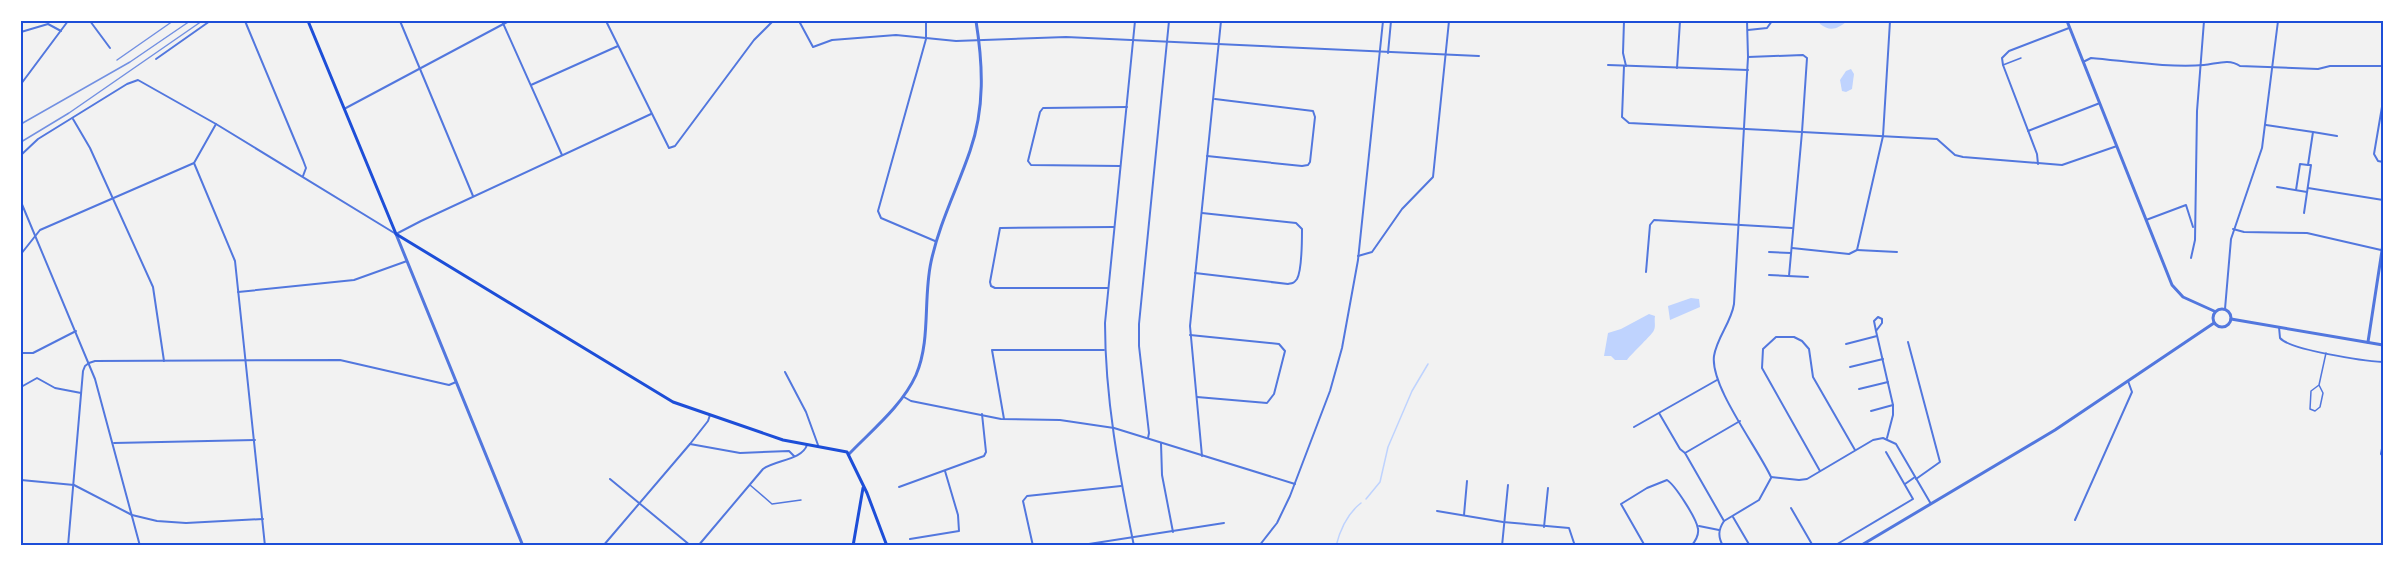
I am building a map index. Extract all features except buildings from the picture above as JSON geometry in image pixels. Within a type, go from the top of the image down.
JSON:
[{"type":"main road","points":[[308,21],[396,234],[661,396],[783,440],[844,451],[849,454],[887,546]]},
{"type":"main road","points":[[853,546],[863,486]]},
{"type":"street","points":[[21,84],[68,21]]},
{"type":"street","points":[[90,21],[111,49]]},
{"type":"street","points":[[156,59],[210,21]]},
{"type":"street","points":[[245,21],[303,160],[306,172],[303,177]]},
{"type":"street","points":[[400,21],[473,197]]},
{"type":"street","points":[[502,21],[562,155]]},
{"type":"street","points":[[344,109],[509,21]]},
{"type":"street","points":[[606,21],[669,148],[679,140],[754,40],[773,21]]},
{"type":"street","points":[[799,21],[813,47],[832,40],[882,36],[980,40],[1066,37],[1479,56]]},
{"type":"street","points":[[926,21],[926,39],[878,211],[881,218],[936,241]]},
{"type":"street","points":[[849,454],[904,396],[916,375],[921,358],[928,277],[936,241],[970,151],[976,125],[982,82],[980,40],[976,21]]},
{"type":"street","points":[[1134,546],[1121,486],[1105,350],[1105,323],[1135,21]]},
{"type":"street","points":[[1148,438],[1139,346],[1139,321],[1169,21]]},
{"type":"street","points":[[1202,456],[1203,447],[1190,335],[1221,21]]},
{"type":"street","points":[[1259,546],[1281,516],[1334,380],[1350,312],[1358,255],[1383,21]]},
{"type":"street","points":[[1388,53],[1391,21]]},
{"type":"street","points":[[1358,255],[1364,256],[1372,252],[1402,209],[1433,177],[1449,21]]},
{"type":"street","points":[[1624,21],[1625,66],[1622,117],[1627,123],[1937,139],[1955,155],[2038,164],[2069,164],[2117,146]]},
{"type":"street","points":[[1677,68],[1680,21]]},
{"type":"street","points":[[1747,21],[1748,70],[1734,304],[1732,315],[1714,354],[1714,365],[1717,380],[1771,477]]},
{"type":"street","points":[[1748,30],[1767,27],[1772,21]]},
{"type":"street","points":[[1857,250],[1883,136],[1890,21]]},
{"type":"street","points":[[2067,21],[2175,290],[2187,299],[2214,312]]},
{"type":"street","points":[[2191,258],[2194,247],[2200,65],[2204,21]]},
{"type":"street","points":[[2225,309],[2226,275],[2233,229],[2261,152],[2266,125],[2278,21]]},
{"type":"street","points":[[21,32],[48,24],[61,31]]},
{"type":"street","points":[[2038,164],[2037,154],[2002,57],[2009,51],[2069,28]]},
{"type":"street","points":[[531,85],[618,46]]},
{"type":"street","points":[[1748,57],[1805,55],[1807,60],[1788,276]]},
{"type":"street","points":[[2083,62],[2091,58],[2200,65],[2219,62],[2273,68],[2318,69],[2330,66],[2383,66]]},
{"type":"street","points":[[1608,65],[1748,70]]},
{"type":"street","points":[[21,154],[38,139],[135,80],[143,82],[216,124],[396,234],[523,546]]},
{"type":"street","points":[[1208,156],[1306,166],[1310,162],[1315,117],[1313,111],[1308,109],[1214,99]]},
{"type":"street","points":[[2383,101],[2374,154],[2378,161],[2383,162]]},
{"type":"street","points":[[2028,131],[2100,103]]},
{"type":"street","points":[[1121,166],[1031,165],[1028,161],[1043,108],[1127,107]]},
{"type":"street","points":[[396,234],[651,114]]},
{"type":"street","points":[[73,118],[90,148],[154,288],[164,361]]},
{"type":"street","points":[[21,254],[40,230],[194,163],[216,124]]},
{"type":"street","points":[[2266,125],[2337,136]]},
{"type":"street","points":[[2308,165],[2313,132]]},
{"type":"street","points":[[194,163],[235,261],[266,546]]},
{"type":"street","points":[[2296,190],[2300,164],[2311,165],[2304,213]]},
{"type":"street","points":[[2277,187],[2383,200]]},
{"type":"street","points":[[21,201],[89,363],[140,546]]},
{"type":"street","points":[[2146,220],[2186,205],[2195,204]]},
{"type":"street","points":[[2186,205],[2194,230]]},
{"type":"street","points":[[1195,273],[1288,284],[1298,278],[1302,229],[1296,223],[1202,213]]},
{"type":"street","points":[[1646,272],[1650,225],[1654,220],[1793,228]]},
{"type":"street","points":[[1108,288],[995,288],[990,282],[1000,228],[1114,227]]},
{"type":"street","points":[[2233,229],[2244,232],[2307,233],[2381,250]]},
{"type":"street","points":[[2367,342],[2383,243]]},
{"type":"street","points":[[1792,248],[1849,254],[1857,250],[1896,252]]},
{"type":"street","points":[[1769,252],[1791,254]]},
{"type":"street","points":[[238,292],[354,280],[407,261]]},
{"type":"street","points":[[1769,275],[1808,277]]},
{"type":"street","points":[[2219,308],[2230,313],[2231,319],[2228,324],[2223,327],[2214,323],[2212,316],[2219,308]]},
{"type":"street","points":[[2231,319],[2383,345]]},
{"type":"street","points":[[1860,546],[2055,430],[2214,323]]},
{"type":"street","points":[[2279,327],[2282,341],[2326,353],[2383,362]]},
{"type":"street","points":[[21,353],[33,353],[76,331]]},
{"type":"street","points":[[1876,331],[1893,405],[1887,438]]},
{"type":"street","points":[[1190,335],[1279,344],[1285,351],[1274,394],[1267,403],[1197,397]]},
{"type":"street","points":[[1845,344],[1877,336]]},
{"type":"street","points":[[1820,471],[1762,368],[1763,350],[1776,337],[1794,337],[1808,348],[1813,377],[1855,450]]},
{"type":"street","points":[[1905,484],[1940,462],[1908,342]]},
{"type":"street","points":[[1004,419],[992,350],[1105,350]]},
{"type":"street","points":[[1850,367],[1883,359]]},
{"type":"street","points":[[68,546],[81,393],[85,366],[89,363],[95,361],[345,361],[449,385],[456,382]]},
{"type":"street","points":[[785,372],[806,412],[819,442],[818,447]]},
{"type":"street","points":[[21,387],[37,378],[55,388],[81,393]]},
{"type":"street","points":[[1634,427],[1717,380]]},
{"type":"street","points":[[2075,520],[2132,392],[2128,381]]},
{"type":"street","points":[[1859,389],[1888,382]]},
{"type":"street","points":[[904,396],[911,401],[1004,419],[1060,420],[1114,428],[1295,484]]},
{"type":"street","points":[[1870,411],[1893,405]]},
{"type":"street","points":[[1659,413],[1724,521]]},
{"type":"street","points":[[899,487],[984,456],[986,452],[982,414]]},
{"type":"street","points":[[603,546],[690,444],[706,424],[710,415]]},
{"type":"street","points":[[1685,453],[1740,421]]},
{"type":"street","points":[[1771,477],[1803,480],[1877,439],[1887,438],[1896,444],[1931,504]]},
{"type":"street","points":[[112,443],[255,440]]},
{"type":"street","points":[[1161,442],[1162,475],[1173,532]]},
{"type":"street","points":[[2383,443],[2381,454],[2383,456]]},
{"type":"street","points":[[690,444],[740,453],[789,452],[794,456]]},
{"type":"street","points":[[698,546],[749,484],[769,465],[804,452],[807,445]]},
{"type":"street","points":[[1834,546],[1912,501],[1913,497],[1886,452]]},
{"type":"street","points":[[910,539],[959,531],[958,515],[945,471]]},
{"type":"street","points":[[1723,546],[1719,530],[1724,521],[1759,500],[1771,477]]},
{"type":"street","points":[[610,479],[691,546]]},
{"type":"street","points":[[21,480],[74,485],[132,515],[172,523],[263,519]]},
{"type":"street","points":[[1645,546],[1621,504],[1667,480],[1675,486],[1698,526],[1696,538],[1691,546]]},
{"type":"street","points":[[1464,515],[1467,481]]},
{"type":"street","points":[[1502,546],[1508,485]]},
{"type":"street","points":[[1033,546],[1023,503],[1027,496],[1121,486]]},
{"type":"street","points":[[1544,527],[1548,488]]},
{"type":"street","points":[[1791,508],[1813,546]]},
{"type":"street","points":[[1437,511],[1503,522],[1569,528],[1575,546]]},
{"type":"street","points":[[1732,516],[1750,546]]},
{"type":"street","points":[[1076,546],[1224,524]]},
{"type":"street","points":[[1698,526],[1719,530]]},
{"type":"lane","points":[[2003,65],[2021,58]]},
{"type":"lane","points":[[2319,385],[2312,389],[2310,409],[2315,411],[2320,407],[2323,393],[2319,385],[2326,353]]},
{"type":"lane","points":[[749,484],[774,504],[801,500]]},
{"type":"water","points":[[1819,21],[1847,21],[1831,29],[1820,24]]},
{"type":"water","points":[[1851,69],[1854,74],[1852,89],[1842,91],[1840,80],[1846,71]]},
{"type":"water","points":[[1691,298],[1699,299],[1700,307],[1670,320],[1668,306]]},
{"type":"water","points":[[1649,314],[1655,316],[1654,330],[1627,360],[1615,360],[1611,356],[1604,356],[1608,333],[1621,329]]},
{"type":"waterway","points":[[1366,499],[1380,482],[1388,447],[1412,391],[1428,364]]},
{"type":"waterway","points":[[1336,546],[1345,522],[1361,503]]},
{"type":"tram line","points":[[117,60],[173,21]]},
{"type":"tram line","points":[[21,124],[130,62],[190,21]]},
{"type":"railway","points":[[21,142],[69,113],[202,21]]}]
